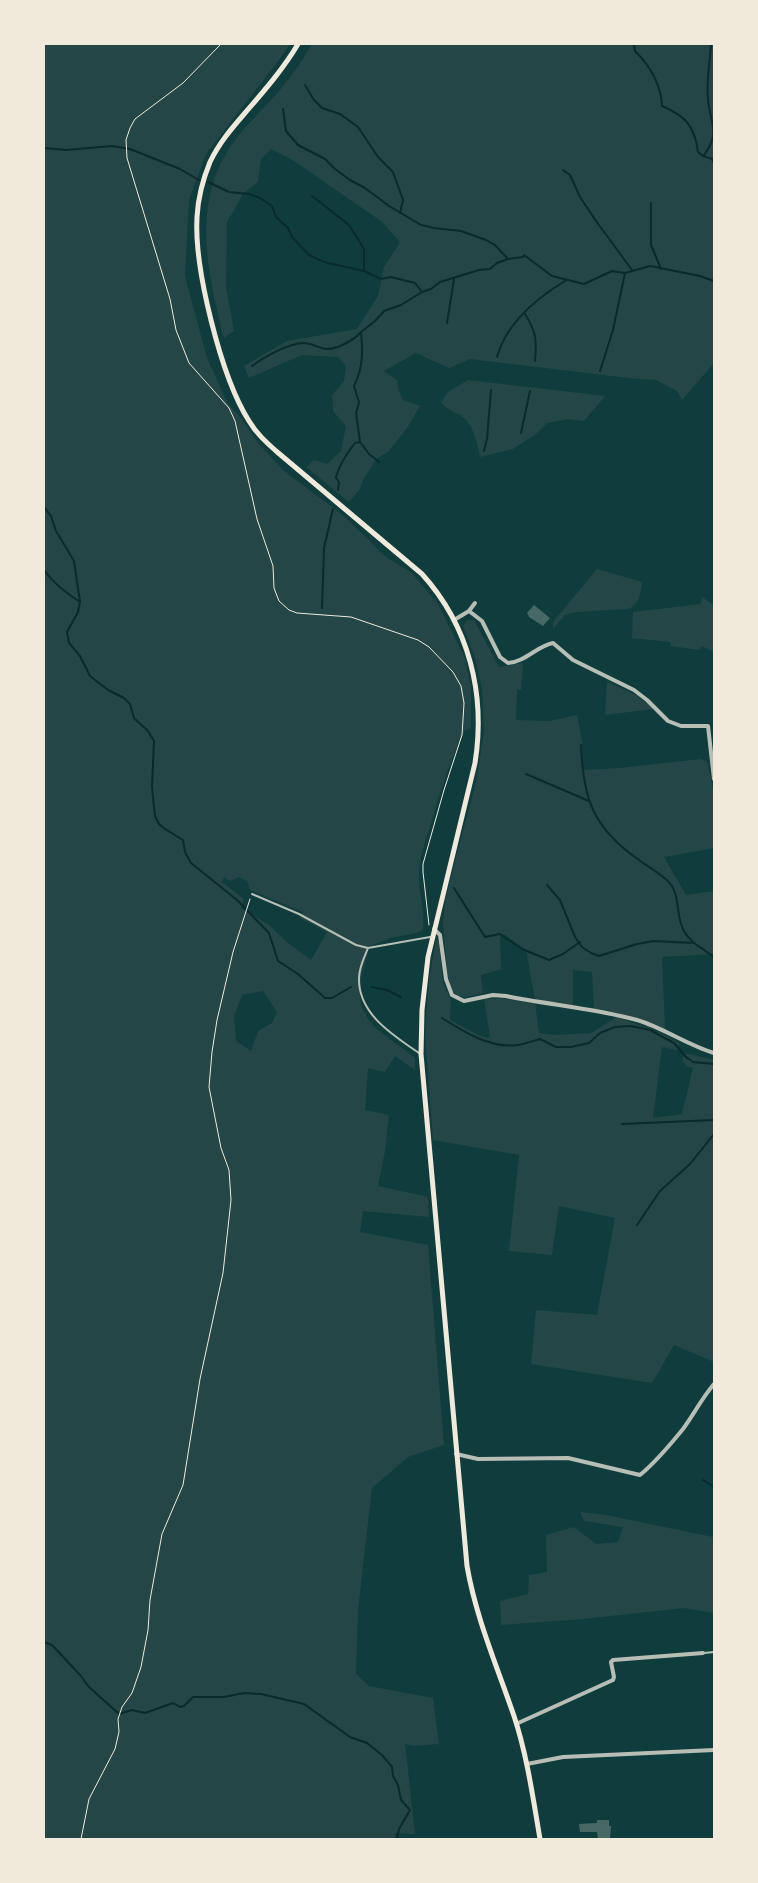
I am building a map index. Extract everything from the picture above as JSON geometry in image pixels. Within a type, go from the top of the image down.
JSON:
[{"type":"main road","points":[[298,44],[257,99],[223,140],[211,160],[203,180],[196,216],[197,244],[203,284],[222,357],[240,406],[260,437],[422,574],[440,595],[462,635],[472,668],[478,701],[479,730],[475,763],[438,915],[430,937],[422,1010],[421,1054],[465,1553],[471,1589],[496,1669],[516,1724],[527,1764],[540,1839]]},
{"type":"street","points":[[454,620],[469,612],[475,603]]},
{"type":"street","points":[[469,612],[482,621],[500,657],[508,663],[523,659],[553,643],[573,660],[634,690],[668,721],[681,726],[708,726],[714,779]]},
{"type":"street","points":[[432,928],[440,935],[446,979],[452,995],[456,998],[464,1001],[493,995],[506,996],[618,1015],[653,1025],[696,1047],[714,1053]]},
{"type":"street","points":[[456,1454],[478,1459],[568,1458],[640,1475],[649,1468],[683,1428],[714,1384]]},
{"type":"street","points":[[516,1724],[613,1680],[611,1662],[613,1660],[703,1653]]},
{"type":"street","points":[[527,1764],[563,1757],[714,1750]]},
{"type":"lane","points":[[252,894],[300,914],[356,945],[368,948],[430,937]]},
{"type":"lane","points":[[368,948],[361,964],[359,979],[367,1010],[376,1020],[421,1054]]},
{"type":"lane","points":[[703,1653],[714,1652]]},
{"type":"path","points":[[221,44],[183,83],[136,119],[130,128],[125,145],[127,158],[170,300],[176,330],[190,364],[229,408],[235,421],[257,519],[273,566],[274,588],[279,601],[289,610],[298,613],[351,618],[418,640],[429,648],[453,672],[461,686],[464,703],[462,735],[423,864],[427,917],[432,928]]},
{"type":"path","points":[[81,1839],[89,1799],[115,1749],[122,1707],[132,1693],[141,1667],[148,1630],[150,1600],[162,1534],[183,1485],[200,1379],[223,1273],[231,1200],[229,1170],[221,1148],[209,1086],[212,1052],[218,1020],[234,952],[252,894]]},
{"type":"shaded area","points":[[44,44],[290,44],[206,154],[189,200],[185,276],[207,358],[228,404],[241,418],[258,443],[283,470],[344,516],[386,557],[412,573],[438,604],[465,658],[471,688],[471,728],[465,730],[450,764],[423,848],[419,879],[423,930],[390,938],[370,946],[360,986],[362,1005],[372,1024],[415,1058],[415,1070],[395,1056],[385,1072],[368,1068],[365,1110],[389,1115],[385,1151],[378,1186],[428,1197],[429,1217],[363,1211],[360,1232],[428,1245],[444,1445],[408,1457],[372,1488],[358,1610],[356,1674],[369,1686],[433,1698],[439,1744],[414,1746],[405,1744],[415,1834],[395,1833],[395,1839],[44,1839]],"holes":[[[224,877],[230,881],[239,877],[247,881],[250,890],[303,912],[300,918],[327,932],[311,960],[288,943],[269,925],[241,908],[244,899],[222,882]],[[263,991],[277,1012],[272,1023],[258,1031],[251,1051],[236,1041],[234,1016],[242,995]]]},
{"type":"shaded area","points":[[312,44],[714,44],[714,363],[682,400],[677,391],[656,380],[470,359],[449,368],[416,353],[384,371],[397,380],[398,389],[403,400],[420,406],[407,428],[388,452],[376,459],[363,480],[360,489],[349,502],[306,467],[314,460],[327,464],[341,451],[346,426],[333,411],[332,395],[344,381],[346,366],[338,357],[302,355],[249,378],[244,366],[287,341],[357,329],[378,296],[384,267],[400,242],[381,221],[291,159],[271,149],[261,159],[258,182],[243,194],[227,222],[226,287],[234,331],[224,338],[209,268],[207,220],[216,174],[227,152],[245,128],[288,80]]},
{"type":"shaded area","points":[[468,380],[605,396],[584,421],[568,419],[547,423],[536,434],[513,449],[480,457],[472,428],[463,417],[447,408],[441,402],[448,392]]},
{"type":"shaded area","points":[[597,569],[642,582],[640,594],[635,604],[628,609],[576,612],[565,615],[553,629],[553,622]]},
{"type":"shaded area","points":[[702,597],[714,605],[714,652],[702,646],[699,650],[671,646],[670,642],[632,638],[633,612],[701,604]]},
{"type":"shaded area","points":[[467,620],[474,620],[499,667],[522,663],[521,690],[517,690],[516,720],[550,721],[577,715],[582,741],[583,770],[700,759],[707,761],[714,794],[714,848],[664,857],[686,895],[714,891],[714,954],[662,957],[665,1029],[631,1016],[594,1010],[592,972],[573,970],[573,1006],[535,1000],[526,950],[504,934],[500,937],[501,969],[481,975],[483,993],[467,997],[458,996],[451,989],[447,972],[443,922],[445,902],[476,782],[484,732],[482,689],[475,658],[463,626]]},
{"type":"shaded area","points":[[607,682],[636,695],[654,709],[605,715]]},
{"type":"shaded area","points":[[436,940],[439,942],[443,983],[451,1000],[450,1020],[480,1036],[490,1038],[484,999],[502,998],[535,1003],[539,1033],[554,1035],[591,1033],[617,1017],[663,1034],[680,1044],[676,1050],[662,1047],[653,1118],[682,1114],[693,1068],[686,1066],[682,1059],[684,1053],[714,1060],[714,1362],[674,1345],[652,1383],[531,1364],[536,1310],[597,1315],[615,1218],[559,1206],[552,1255],[509,1251],[519,1155],[433,1140],[425,1034],[429,980]]},
{"type":"shaded area","points":[[580,1512],[606,1515],[713,1537],[714,1613],[684,1608],[583,1619],[501,1625],[500,1601],[528,1594],[529,1575],[547,1572],[546,1535],[574,1527],[596,1544],[618,1542],[623,1527],[584,1521]]},
{"type":"building","points":[[534,605],[550,618],[543,626],[529,617],[527,613]]},
{"type":"building","points":[[597,1820],[609,1820],[609,1826],[611,1826],[610,1839],[598,1839],[597,1832],[580,1832],[579,1824],[597,1823]]},
{"type":"waterway","points":[[634,44],[635,51],[650,69],[657,83],[662,106],[677,114],[688,123],[697,143],[698,152],[712,159],[714,163]]},
{"type":"waterway","points":[[704,155],[713,134],[708,92],[711,44]]},
{"type":"waterway","points":[[305,85],[314,100],[322,108],[340,114],[358,127],[378,157],[393,172],[403,200],[400,213]]},
{"type":"waterway","points":[[283,109],[286,131],[298,145],[325,159],[350,180],[421,225],[461,231],[486,240],[495,245],[508,259]]},
{"type":"waterway","points":[[44,148],[66,150],[112,146],[130,149],[180,169],[199,180]]},
{"type":"waterway","points":[[563,170],[570,175],[580,197],[632,270]]},
{"type":"waterway","points":[[208,182],[229,192],[249,194],[260,198],[272,206],[276,217],[288,228],[292,237],[309,255],[324,262],[364,271],[381,279],[391,277],[415,283],[422,292],[431,289],[440,282],[479,270],[490,269],[497,263],[523,257],[524,255],[552,276],[584,284],[612,271],[625,273],[650,266],[700,276],[714,281]]},
{"type":"waterway","points":[[312,196],[349,225],[364,249],[364,271]]},
{"type":"waterway","points":[[651,203],[651,245],[661,269]]},
{"type":"waterway","points":[[600,371],[613,330],[625,273]]},
{"type":"waterway","points":[[447,323],[454,279]]},
{"type":"waterway","points":[[497,357],[501,345],[515,323],[544,295],[565,281]]},
{"type":"waterway","points":[[338,490],[339,482],[336,478],[339,469],[355,443],[360,442],[356,413],[359,402],[354,386],[362,360],[361,332],[384,311],[401,305],[422,292]]},
{"type":"waterway","points":[[525,314],[535,336],[535,361]]},
{"type":"waterway","points":[[252,366],[291,345],[304,343],[324,349],[331,349],[346,344],[361,332]]},
{"type":"waterway","points":[[484,451],[487,439],[491,390]]},
{"type":"waterway","points":[[521,433],[530,391]]},
{"type":"waterway","points":[[360,442],[369,454],[379,462]]},
{"type":"waterway","points":[[44,507],[51,516],[56,531],[74,561],[80,602],[78,612],[67,632],[69,643],[80,656],[90,676],[130,704],[134,718],[148,731],[154,741],[152,787],[155,816],[159,824],[183,840],[185,852],[191,863],[237,900],[269,933],[278,961],[298,974],[325,998],[332,998],[351,987]]},
{"type":"waterway","points":[[322,608],[324,548],[333,509]]},
{"type":"waterway","points":[[44,570],[60,588],[80,602]]},
{"type":"waterway","points":[[581,745],[584,781],[588,797],[601,824],[623,848],[665,878],[672,886],[682,926],[694,943]]},
{"type":"waterway","points":[[526,774],[589,801]]},
{"type":"waterway","points":[[547,885],[560,900],[575,937],[582,947],[591,953],[599,956],[637,944],[654,941],[694,943],[714,957]]},
{"type":"waterway","points":[[454,888],[485,937],[500,934],[522,949],[549,960],[563,954],[580,942]]},
{"type":"waterway","points":[[372,987],[387,990],[401,997]]},
{"type":"waterway","points":[[442,1018],[478,1038],[508,1046],[521,1045],[540,1039],[556,1047],[571,1047],[589,1043],[600,1033],[615,1027],[631,1026],[650,1030],[674,1043],[693,1062],[714,1064]]},
{"type":"waterway","points":[[622,1124],[714,1120]]},
{"type":"waterway","points":[[637,1225],[660,1191],[690,1164],[714,1134]]},
{"type":"waterway","points":[[703,1480],[714,1487]]},
{"type":"waterway","points":[[44,1642],[52,1645],[88,1686],[119,1714],[132,1710],[145,1713],[173,1703],[180,1707],[184,1706],[193,1697],[224,1697],[244,1693],[261,1694],[304,1704],[350,1737],[367,1743],[382,1755],[392,1767],[401,1800],[410,1810],[399,1829],[397,1839]]}]
